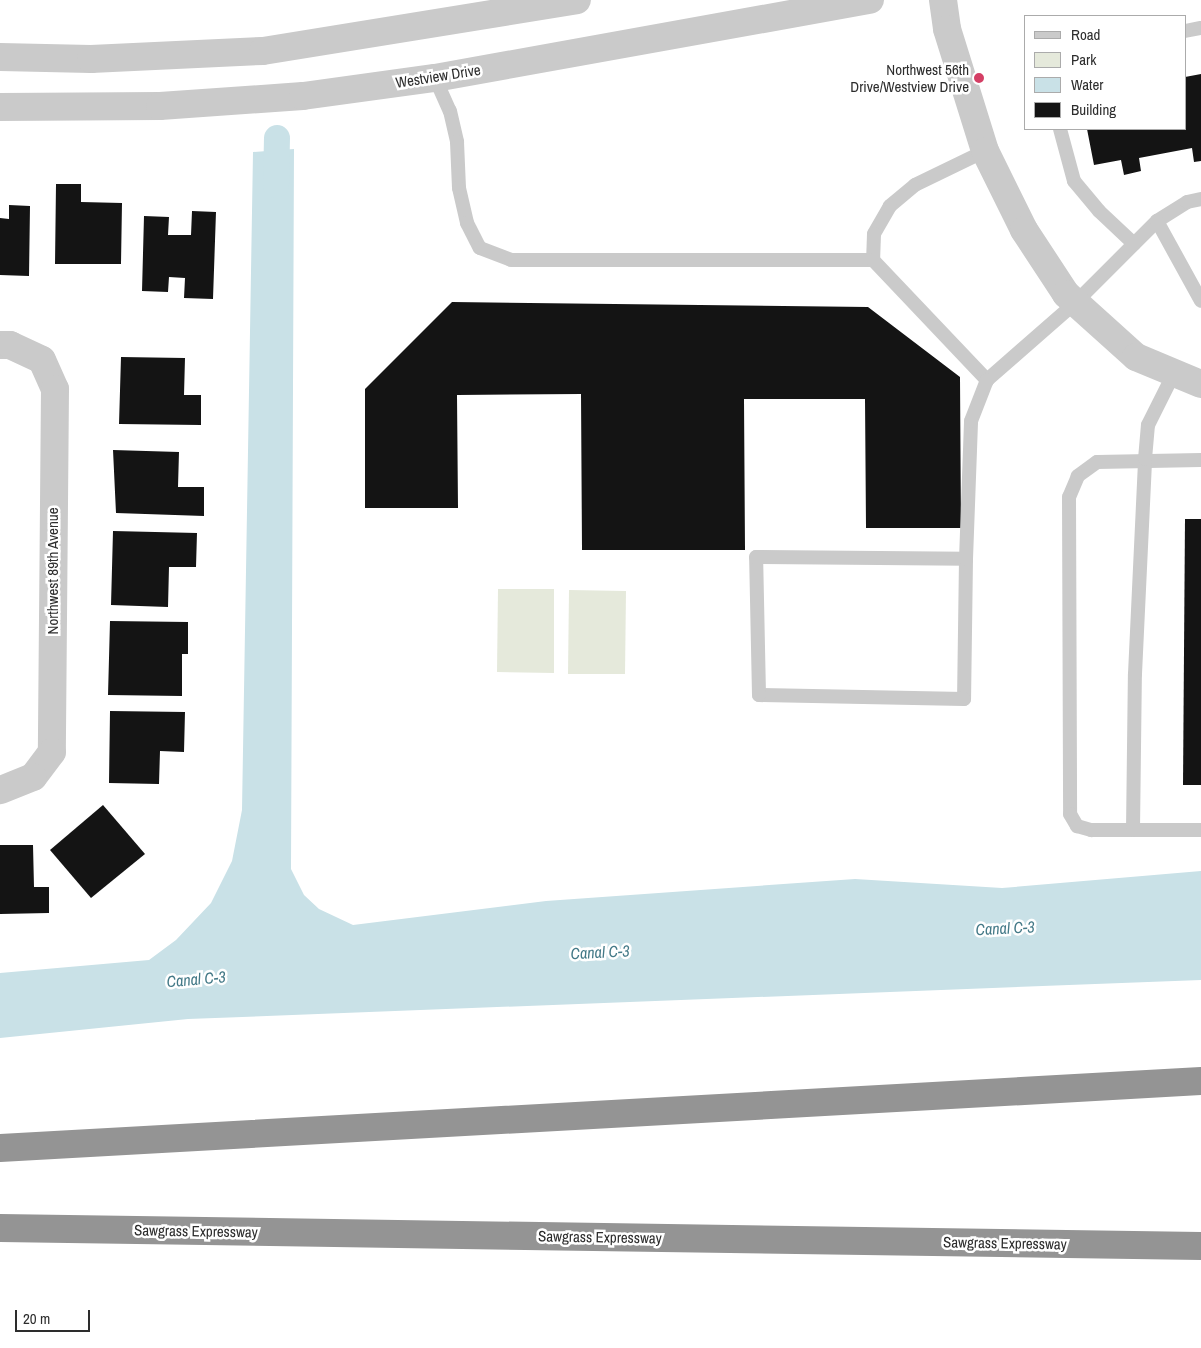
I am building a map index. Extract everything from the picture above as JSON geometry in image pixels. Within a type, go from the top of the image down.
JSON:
[{"type":"highway","points":[[0,1148],[1201,1081]]},
{"type":"highway","name":"Sawgrass Expressway","points":[[0,1228],[1201,1246]]},
{"type":"street","points":[[0,57],[91,59],[263,51],[577,0]]},
{"type":"street","name":"Westview Drive","points":[[0,106],[81,108],[222,103],[303,96],[435,78],[870,0]]},
{"type":"street","points":[[943,0],[948,29],[986,151],[1024,230],[1066,294],[1136,357],[1201,384]]},
{"type":"street","name":"Northwest 89th Avenue","points":[[0,345],[10,344],[42,360],[55,389],[52,752],[33,777],[0,790]]},
{"type":"lane","points":[[1186,31],[1201,28]]},
{"type":"lane","points":[[435,78],[450,111],[457,142],[461,193],[467,224],[480,248],[511,260],[873,260]]},
{"type":"lane","points":[[1060,130],[1074,181],[1099,212],[1134,244]]},
{"type":"lane","points":[[986,151],[916,185],[890,206],[874,234],[873,260],[987,380]]},
{"type":"lane","points":[[966,559],[756,557],[759,695],[964,699],[966,559],[971,421],[987,380],[1075,303],[1157,221],[1187,202],[1201,199]]},
{"type":"lane","points":[[1157,221],[1201,301]]},
{"type":"lane","points":[[1133,830],[1135,674],[1144,459],[1148,425],[1174,373]]},
{"type":"lane","points":[[1201,460],[1144,459],[1097,462],[1078,476],[1068,497],[1070,814],[1078,826],[1091,830],[1201,830]]},
{"type":"green space","points":[[498,589],[554,589],[554,673],[497,672]]},
{"type":"green space","points":[[569,590],[626,591],[625,674],[568,674]]},
{"type":"water","name":"Canal C-3","points":[[294,149],[291,869],[304,895],[319,909],[353,925],[546,901],[855,879],[1002,888],[1201,871],[1201,980],[188,1019],[0,1038],[0,973],[149,960],[176,940],[211,903],[232,861],[242,810],[253,152]]},
{"type":"building","points":[[1201,74],[1201,161],[1194,162],[1192,148],[1139,158],[1141,171],[1124,175],[1121,160],[1094,165],[1087,130],[1186,130],[1186,77]]},
{"type":"building","points":[[56,184],[81,184],[81,202],[122,203],[121,264],[55,264]]},
{"type":"building","points":[[9,205],[30,206],[29,276],[0,275],[0,218],[9,219]]},
{"type":"building","points":[[192,211],[216,212],[213,299],[184,298],[185,278],[169,277],[168,292],[142,291],[144,216],[169,217],[168,235],[191,235]]},
{"type":"building","points":[[452,302],[868,307],[960,377],[961,528],[866,528],[865,399],[744,399],[745,550],[582,550],[581,394],[457,395],[458,508],[365,508],[365,389]]},
{"type":"building","points":[[121,357],[185,358],[184,395],[201,395],[201,425],[119,424]]},
{"type":"building","points":[[113,450],[179,452],[178,487],[204,487],[204,516],[116,513]]},
{"type":"building","points":[[1185,519],[1201,519],[1201,785],[1183,785]]},
{"type":"building","points":[[113,531],[197,533],[196,567],[169,567],[168,607],[111,605]]},
{"type":"building","points":[[110,621],[188,622],[188,654],[182,654],[182,696],[108,695]]},
{"type":"building","points":[[110,711],[185,712],[184,752],[160,751],[159,784],[109,783]]},
{"type":"building","points":[[103,805],[145,854],[91,898],[50,850]]},
{"type":"building","points":[[0,845],[33,845],[34,887],[49,887],[49,913],[0,914]]},
{"type":"waterway","points":[[276,185],[277,138]]},
{"type":"place","name":"Northwest 56th Drive/Westview Drive","points":[[979,78]]}]
